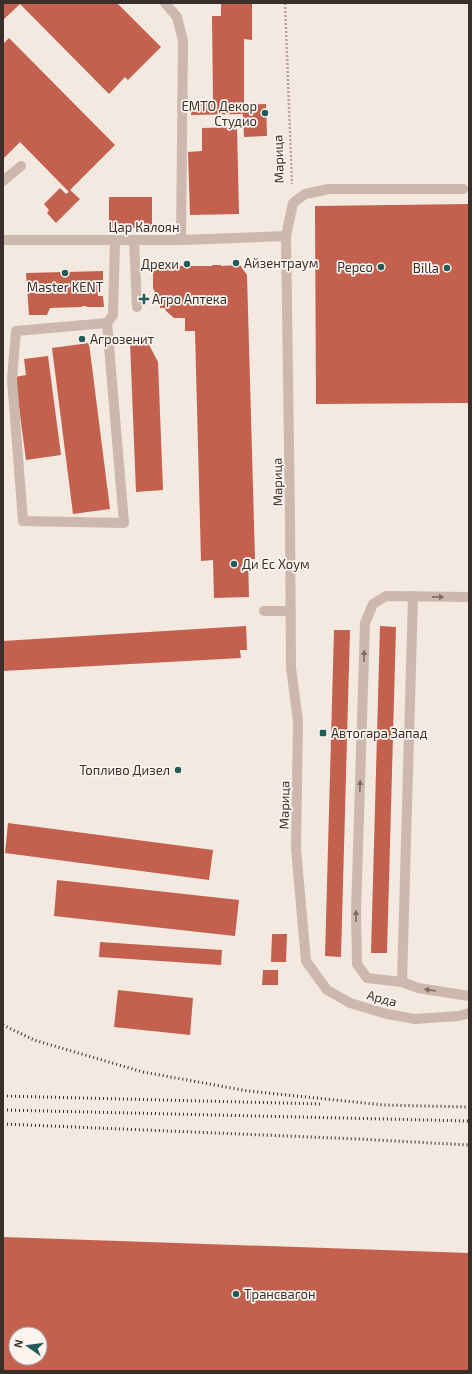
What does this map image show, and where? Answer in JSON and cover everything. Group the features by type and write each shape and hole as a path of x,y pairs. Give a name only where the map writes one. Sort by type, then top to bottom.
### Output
{"street":[{"path":"165,3 177,17 183,41 181,240"},
{"path":"3,181 21,166"},
{"path":"293,203 306,194 329,189 466,189"},
{"name":"Марица","path":"293,203 286,236 291,611 290,668 298,721 296,849 306,961"},
{"name":"Цар Калоян","path":"3,240 134,241 286,236"},
{"path":"107,323 16,331 12,379 23,521 124,523 107,323 113,315 114,240"},
{"path":"134,241 137,307"},
{"path":"469,597 386,596 373,604 365,624 356,913 357,964 367,978 402,982 418,988 469,996"},
{"path":"402,982 413,596"},
{"path":"264,611 291,611"},
{"name":"Арда","path":"306,961 328,990 350,1003 387,1014 415,1019 459,1016 469,1013"}],"path":[{"name":"Марица","path":"285,3 293,203"}],"building":[{"path":"3,3 117,3 161,47 128,80 125,77 109,94 20,4 3,20"},
{"path":"221,3 252,3 252,40 244,39 244,105 266,104 267,136 244,137 243,114 191,115 191,103 213,103 212,16 221,16"},
{"path":"9,38 115,145 70,190 80,199 56,223 47,213 49,210 44,204 60,188 66,194 69,192 20,142 3,159 3,44"},
{"path":"237,127 239,214 190,215 188,152 202,151 202,128"},
{"path":"109,197 152,197 152,228 109,228"},
{"path":"469,204 469,403 316,404 315,206"},
{"path":"240,265 247,275 255,559 248,559 249,597 214,598 213,560 201,561 195,331 185,331 185,318 174,318 166,311 165,308 160,308 160,302 153,288 153,266"},
{"path":"103,271 103,282 98,287 98,296 103,296 104,307 82,306 50,308 47,315 29,315 26,273"},
{"path":"147,341 158,362 163,490 136,492 130,342"},
{"path":"89,343 110,509 73,514 52,348"},
{"path":"48,356 61,455 26,460 15,377 26,375 24,359"},
{"path":"246,626 247,650 240,650 241,658 3,671 3,641"},
{"path":"380,626 396,627 387,953 371,953"},
{"path":"334,630 350,630 341,957 325,956"},
{"path":"8,823 213,850 209,880 5,853"},
{"path":"57,880 239,900 235,936 54,916"},
{"path":"272,934 287,934 286,962 271,962"},
{"path":"100,942 222,950 221,965 99,957"},
{"path":"263,970 278,970 278,985 262,985"},
{"path":"118,990 193,998 190,1035 114,1027"},
{"name":"Tрансвагон","path":"3,1237 469,1253 469,1371 3,1371"}],"railway":[{"path":"3,1025 34,1040 143,1072 248,1091 384,1105 469,1107"},
{"path":"3,1096 322,1104"},
{"path":"3,1110 469,1121"},
{"path":"3,1124 469,1145"}],"place":[{"name":"ЕМТО Декор Студио","path":"265,113"},
{"name":"Айзентраум","path":"236,263"},
{"name":"Дрехи","path":"187,264"},
{"name":"Pepco","path":"381,267"},
{"name":"Billa","path":"447,268"},
{"name":"Master KENT","path":"65,273"},
{"name":"Агро Аптека","path":"144,299"},
{"name":"Агрозенит","path":"82,339"},
{"name":"Ди Ес Хоум","path":"234,564"},
{"name":"Автогара Запад","path":"323,733"},
{"name":"Топливо Дизел","path":"178,770"},
{"name":"Tрансвагон","path":"236,1294"}]}
